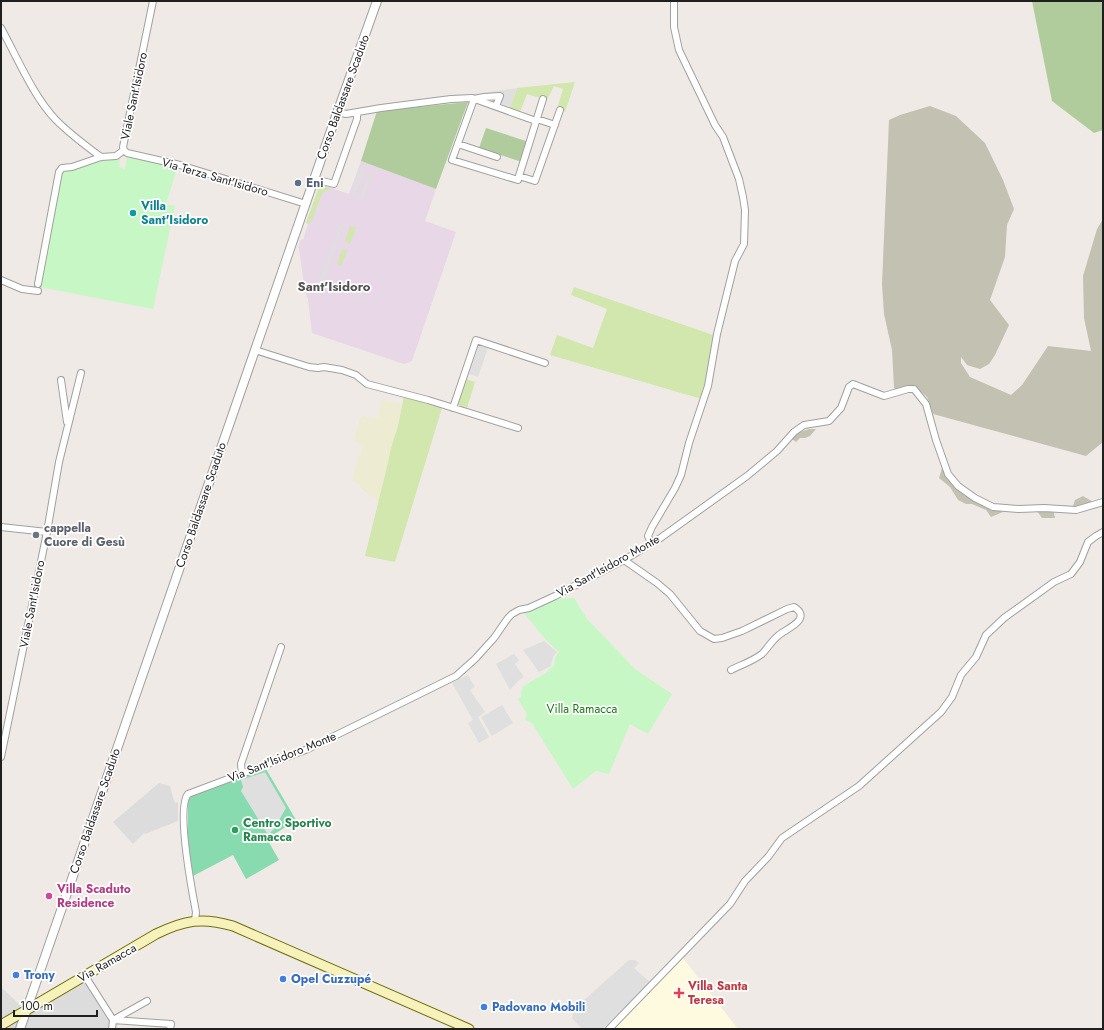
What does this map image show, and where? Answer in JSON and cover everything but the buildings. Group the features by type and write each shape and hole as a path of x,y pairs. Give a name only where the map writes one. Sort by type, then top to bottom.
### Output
{"main road":[{"name":"Via Ramacca","path":"1,1025 156,934 183,923 195,921 221,923 233,926 469,1029"}],"street":[{"name":"Viale Sant'Isidoro","path":"38,284 59,172 62,168 72,167 101,157 116,156 124,150 123,147 153,1"},
{"name":"Corso Baldassare Scaduto","path":"20,1029 377,1"},
{"path":"651,543 648,536 681,475 689,443 708,386 717,334 735,260 744,244 744,196 723,137 715,125 679,50 674,27 674,1"},
{"path":"1,28 43,104 56,120 101,157"},
{"path":"338,112 346,114 451,99 474,99 500,96 496,106"},
{"path":"474,99 555,126"},
{"path":"474,99 452,160 518,180 543,99"},
{"path":"519,176 535,181 560,110"},
{"path":"314,179 334,184 357,119 357,112"},
{"path":"458,144 497,157"},
{"name":"Via Terza Sant'Isidoro","path":"124,150 180,165 306,204"},
{"path":"1,280 22,289 38,291"},
{"path":"453,408 476,340 545,363"},
{"path":"255,350 309,367 324,367 342,370 356,375 367,384 428,400 518,428"},
{"name":"Viale Sant'Isidoro","path":"1,757 47,532 59,462 81,373"},
{"name":"Viale Sant'Isidoro","path":"61,380 68,428"},
{"name":"Via Sant'Isidoro Monte","path":"195,921 196,912 185,848 184,801 191,792 308,749 456,676 471,663 494,638 512,614 548,599 624,560 651,543 747,476 777,451 794,432 804,426 829,421 841,408 849,387 853,384 884,396 908,389 914,389 926,404 936,440 948,474 958,486 975,498 993,507 1019,510 1062,508 1076,510 1103,502"},
{"path":"1,527 47,532"},
{"path":"609,1029 730,904 745,881 768,857 782,838 859,786 941,712 952,697 961,675 976,657 986,635 1004,618 1054,582 1071,574 1080,562 1088,542 1103,532"},
{"path":"624,560 670,594 700,631 714,639 722,638 747,629 787,609 794,607 798,610 800,620 794,626 779,635 763,653 731,670"},
{"path":"242,774 241,764 281,647"},
{"path":"85,976 113,1020 112,1029"},
{"path":"113,1020 147,1001"},
{"path":"113,1020 171,1027"}],"shaded area":[{"path":"517,88 510,107 487,98 485,100 470,95 478,93 478,95 481,95 481,93"},
{"path":"930,106 956,116 985,143 1003,180 1014,209 1007,225 1005,257 990,300 1009,325 995,355 989,364 980,369 967,365 961,357 961,363 970,377 1011,395 1022,385 1048,346 1091,351 1084,318 1083,276 1097,229 1103,219 1103,442 1086,456 933,414 927,397 915,386 907,386 897,390 894,388 892,350 884,314 882,284 889,120"},
{"path":"361,161 436,189 425,221 456,232 412,361 404,364 312,333 308,299 305,292 298,248 301,239 303,240 308,224 306,223 320,184 349,194"},
{"path":"362,164 365,168 355,197 352,194"},
{"path":"372,171 363,199 359,199 369,172"},
{"path":"341,222 344,223 321,288 317,287"},
{"path":"479,345 488,348 478,377 469,374"},
{"path":"381,400 402,404 379,502 363,490 359,484 351,481 363,445 354,441 361,416 379,418"},
{"path":"809,429 816,429 810,436 800,438 796,442 792,439 797,433"},
{"path":"942,468 947,476 966,495 988,508 1003,512 991,517 986,510 958,500 950,487 939,478"},
{"path":"1083,496 1095,503 1083,507 1073,506 1075,500"},
{"path":"1053,509 1055,518 1042,518 1037,511"},
{"path":"544,641 557,652 553,657 551,666 539,672 523,650"},
{"path":"514,654 519,660 515,664 524,677 519,680 510,690 496,664"},
{"path":"468,675 475,687 470,690 485,712 478,717 489,737 479,743 468,723 473,720 452,683"},
{"path":"502,705 513,723 492,736 481,717"},
{"path":"265,772 286,808 274,829 268,835 241,791 243,787 241,780"},
{"path":"159,783 170,786 174,801 176,803 178,802 178,821 145,834 144,833 133,844 113,822"},
{"name":"Villa Santa Teresa","path":"683,958 738,1029 612,1029"},
{"path":"629,960 635,960 639,963 634,968 650,982 602,1029 582,1029 572,1018 574,1009"},
{"path":"84,981 110,1022 109,1029 1,1029 1,987 22,1007"}],"green space":[{"path":"1032,1 1103,1 1103,130 1094,133 1052,101"},
{"path":"575,82 565,112 557,109 563,89 554,86 547,100 527,94 520,112 510,109 517,88"},
{"path":"468,102 436,189 361,161 377,111"},
{"path":"486,128 529,142 522,162 479,148"},
{"path":"134,156 177,168 166,204 175,206 153,309 40,287 62,172 106,160 120,158 119,167 125,169 127,157"},
{"path":"320,184 332,188 322,194 309,224 306,223"},
{"path":"350,226 355,227 356,229 349,244 345,241"},
{"path":"342,250 347,250 347,252 341,266 337,264"},
{"path":"574,287 716,336 710,371 702,399 550,355 557,335 593,348 607,309 571,295"},
{"path":"466,379 475,382 467,408 457,405"},
{"path":"404,396 442,408 395,562 365,556 391,448 398,426"},
{"name":"Villa Ramacca","path":"574,598 587,619 636,670 672,694 648,734 630,724 609,774 596,771 573,789 532,723 525,720 527,714 518,699 521,697 522,687 549,671 548,670 554,666 555,658 559,652 545,639 524,613 552,599"},
{"name":"Centro Sportivo Ramacca","path":"266,769 296,820 267,839 279,860 246,879 233,855 193,876 188,845 188,798"}],"place":[{"name":"Eni","path":"298,183"},
{"name":"Villa Sant'Isidoro","path":"133,213"},
{"name":"cappella Cuore di Gesù","path":"36,535"},
{"name":"Centro Sportivo Ramacca","path":"235,830"},
{"name":"Villa Scaduto Residence","path":"49,896"},
{"name":"Trony","path":"16,975"},
{"name":"Opel Cuzzupé","path":"283,979"},
{"name":"Villa Santa Teresa","path":"679,993"},
{"name":"Padovano Mobili","path":"484,1007"}],"district":[{"name":"Sant'Isidoro","path":"334,286"}]}
